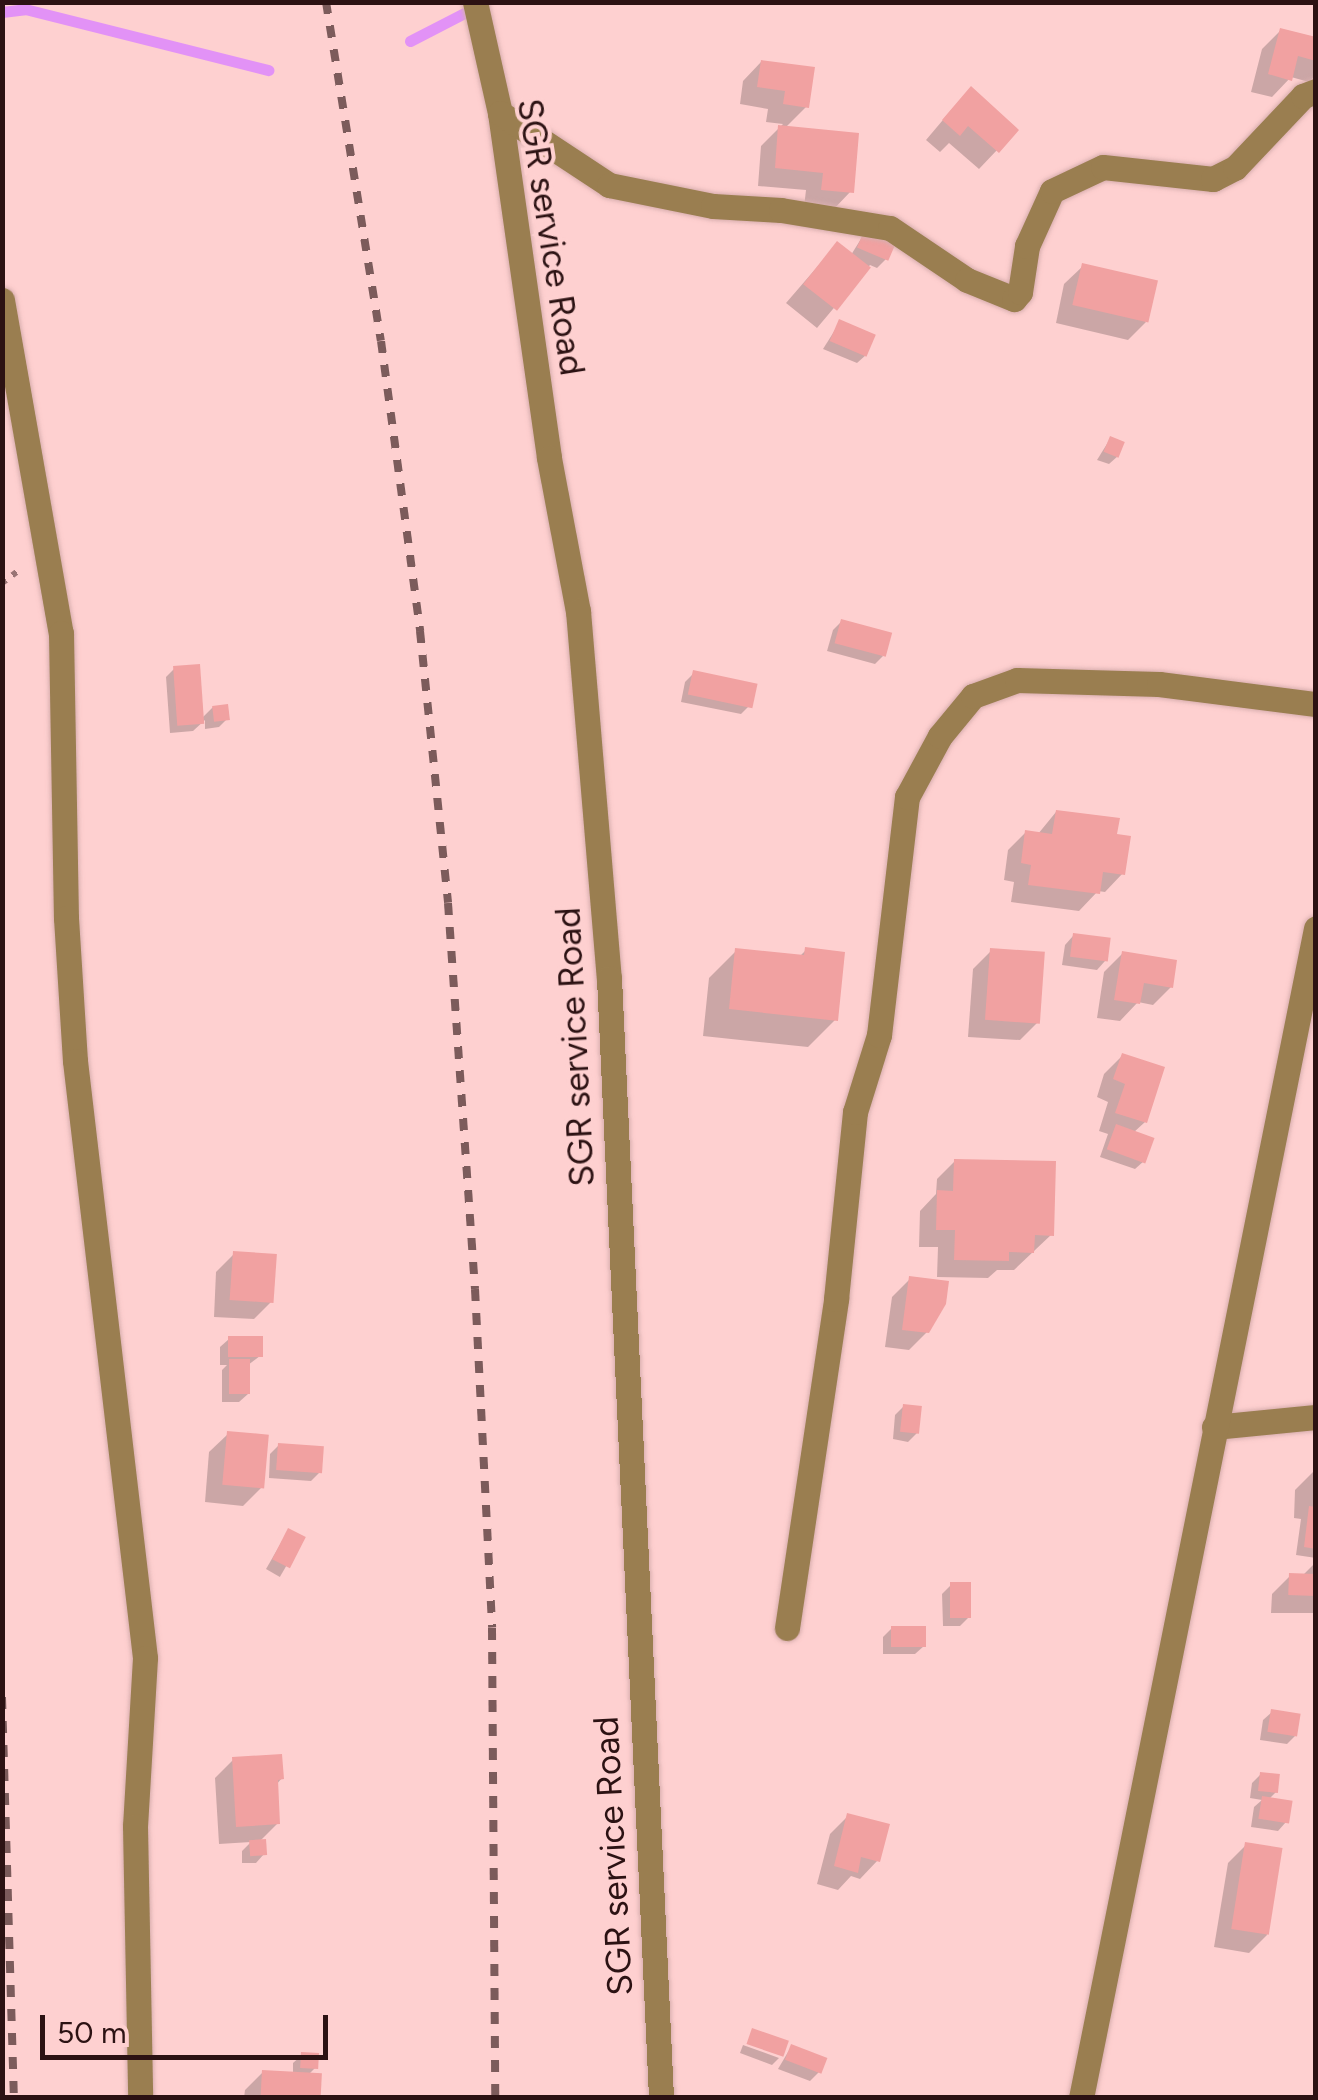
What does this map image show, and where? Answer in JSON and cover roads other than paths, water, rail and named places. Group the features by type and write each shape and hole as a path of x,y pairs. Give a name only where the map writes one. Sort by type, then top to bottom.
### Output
{"street":[{"name":"SGR service Road","path":"475,2 500,113 549,458 578,611 606,940 661,2098"},
{"path":"500,113 609,185 712,206 781,210 890,228 967,280 1014,299 1020,292 1027,246 1052,191 1104,167 1213,179 1234,168 1303,96 1316,90"},
{"path":"2,300 61,633 66,918 75,1060 145,1658 135,1826 140,2098"},
{"path":"788,1628 836,1299 855,1112 879,1035 906,798 940,736 973,696 1017,680 1159,684 1316,704"},
{"path":"1081,2098 1316,928"},
{"path":"1214,1427 1316,1417"}],"waterway":[{"path":"410,41 476,7"},
{"path":"2,12 25,9 268,70"}],"railway":[{"path":"326,2 381,341 420,631 448,903 475,1289 492,1628 495,2098"},
{"path":"2,1697 14,2098"}]}
